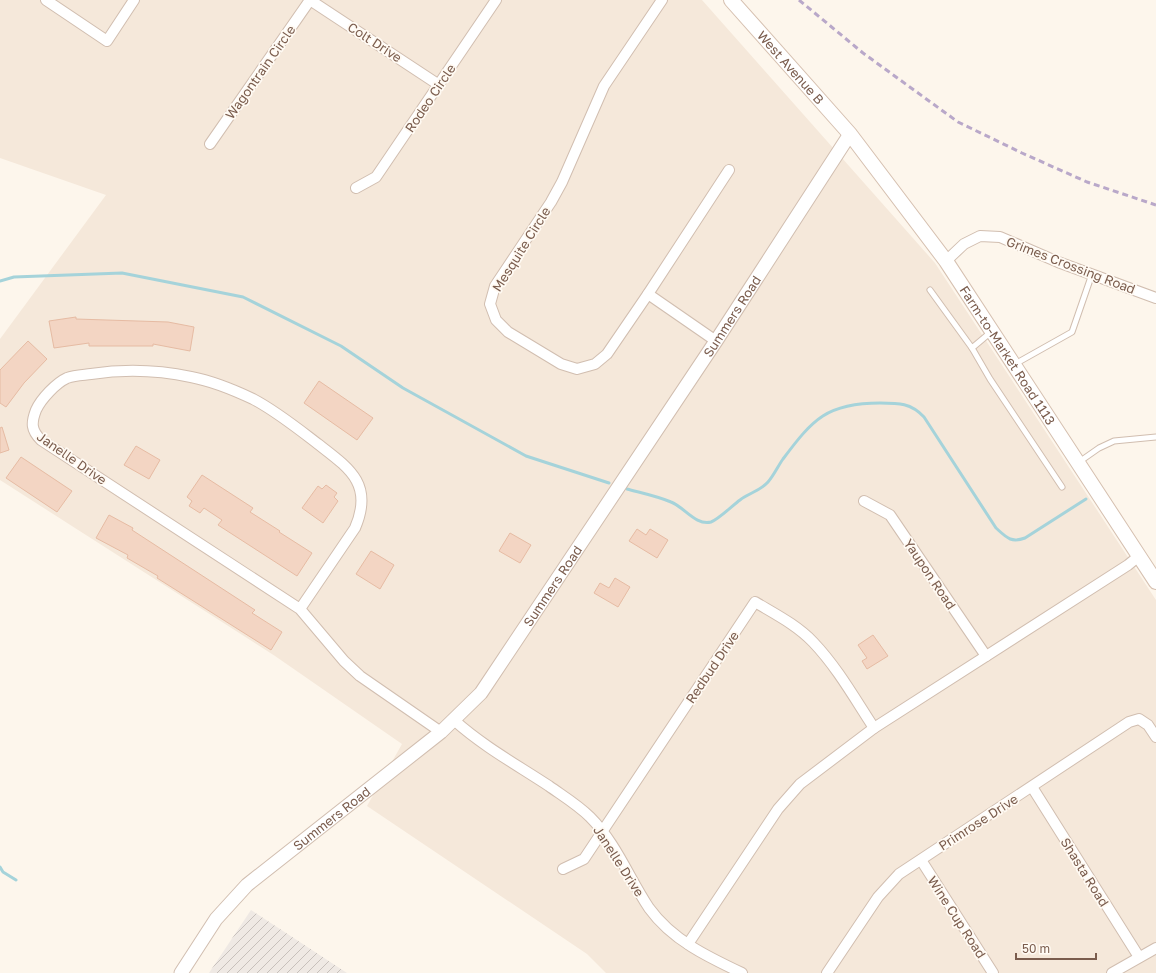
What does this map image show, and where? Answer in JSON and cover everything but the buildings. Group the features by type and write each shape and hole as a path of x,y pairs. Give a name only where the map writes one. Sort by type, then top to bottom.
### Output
{"main road":[{"name":"West Avenue B","path":"731,0 850,134"},
{"name":"Farm-to-Market Road 1113","path":"850,134 946,261 1156,582"}],"street":[{"path":"46,0 107,41 134,0"},
{"name":"Colt Drive","path":"310,0 439,85"},
{"name":"Wagontrain Circle","path":"210,144 310,0"},
{"name":"Rodeo Circle","path":"356,188 376,177 496,0"},
{"name":"Mesquite Circle","path":"662,0 604,86 562,182 551,202 495,286 490,304 496,320 508,332 561,364 577,369 595,364 602,360 648,294 729,170"},
{"name":"Summers Road","path":"181,973 216,919 247,885 455,721 481,693 716,340 850,134"},
{"name":"Grimes Crossing Road","path":"946,261 964,244 980,236 1000,237 1156,298"},
{"path":"648,294 716,340"},
{"name":"Janelle Drive","path":"300,609 355,528 359,518 361,496 359,486 354,474 337,459 281,416 254,400 224,387 192,377 171,373 139,370 107,371 67,378 57,385 38,407 32,422 32,429 41,440 300,609 344,661 360,676 441,732"},
{"name":"Yaupon Road","path":"864,501 890,515 986,656"},
{"path":"688,944 778,809 800,784 874,728 1128,565 1139,556"},
{"name":"Redbud Drive","path":"563,869 584,859 755,602 787,621 813,642 832,665 874,728"},
{"name":"Primrose Drive","path":"827,973 878,897 899,874 1129,722 1139,719 1148,725 1156,737"},
{"name":"Janelle Drive","path":"455,721 477,738 590,816 602,831 650,908 667,928 703,955 742,973"},
{"name":"Shasta Road","path":"1032,787 1139,958"},
{"name":"Wine Cup Road","path":"921,860 993,973"},
{"path":"1112,973 1156,948"}],"lane":[{"path":"1014,365 1072,332 1092,274"},
{"path":"930,290 972,348 990,379 1062,487"},
{"path":"972,348 992,331"},
{"path":"1078,463 1098,448 1114,441 1156,437"}],"shaded area":[{"path":"0,0 702,0 935,263 1156,600 1156,973 606,973 587,954 367,806 402,744 275,656 0,480 0,339 106,195 0,158"},
{"path":"251,910 347,973 209,973"}],"waterway":[{"path":"0,281 14,277 122,273 243,297 341,346 403,388 526,456 609,483"},
{"path":"627,489 666,500 676,504 695,519 711,522 737,502 765,485 803,433 823,416 834,410 847,406 887,403 909,406 924,417 996,528 1009,539 1016,540 1025,538 1086,499"},
{"path":"0,867 3,872 16,880"}],"railway":[{"path":"799,0 863,53 958,122 1087,182 1156,205"}]}
